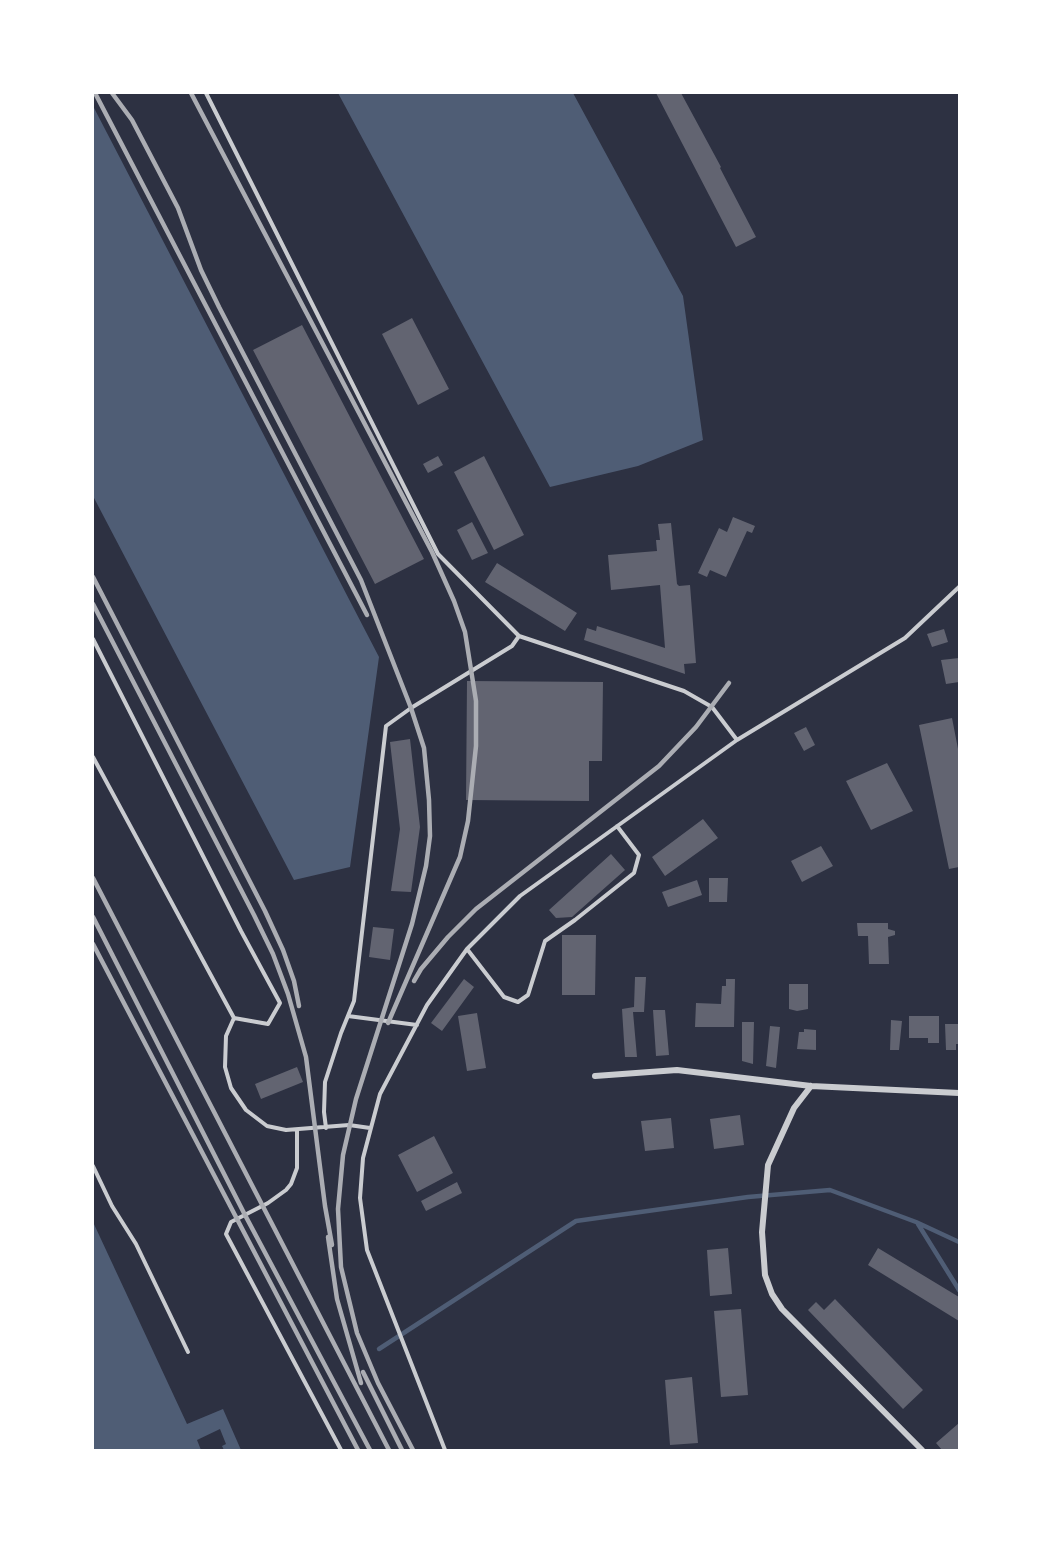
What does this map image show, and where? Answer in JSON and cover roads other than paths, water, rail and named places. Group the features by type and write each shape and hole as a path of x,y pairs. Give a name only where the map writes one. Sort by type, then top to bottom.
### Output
{"street":[{"path":"595,1076 677,1070 811,1086 959,1093"},
{"path":"811,1086 794,1108 768,1165 763,1206 762,1243 765,1275 772,1294 782,1309 922,1450"}],"lane":[{"path":"206,93 438,554 519,636 684,691 712,707 737,740"},
{"path":"445,1450 367,1250 360,1198 363,1158 380,1094 427,1005 467,949 520,896 737,740 905,638 959,587"},
{"path":"326,1128 325,1082 354,1001 386,726 512,646 519,636"},
{"path":"93,639 280,1003 268,1024 234,1018"},
{"path":"93,757 234,1018"},
{"path":"467,949 504,997 518,1002 528,995 545,941 576,920 634,873 639,855 618,826"},
{"path":"348,1016 417,1025"},
{"path":"234,1018 226,1036 225,1067 231,1088 246,1110 259,1121 277,1129 297,1130 350,1125 370,1128"},
{"path":"297,1130 297,1168 291,1184 268,1203 231,1222 226,1234 341,1450"},
{"path":"93,1166 112,1206 136,1244 188,1352"}],"water":[{"path":"338,93 573,93 683,296 703,440 638,466 550,487"},
{"path":"93,106 379,657 350,867 294,880 93,496"},
{"path":"93,1222 187,1424 223,1409 241,1450 224,1450 222,1446 226,1444 220,1429 197,1440 201,1450 93,1450"}],"waterway":[{"path":"379,1349 576,1221 748,1197 830,1190 916,1222 959,1242"},
{"path":"918,1224 959,1290"}],"railway":[{"path":"95,93 367,615"},
{"path":"112,93 132,120 178,208 201,270 219,307 361,580 411,708 424,748 430,836 426,866 412,924 356,1099 343,1155 338,1209 341,1267 357,1333 378,1383 413,1450"},
{"path":"191,93 432,552 465,632 476,701 476,746 468,821 460,857 388,1023"},
{"path":"93,577 265,911 283,950 294,981 299,1006"},
{"path":"93,604 254,915 273,954 288,994 306,1057 332,1245"},
{"path":"414,981 448,937 476,909 659,766 696,727 729,683"},
{"path":"93,878 389,1450"},
{"path":"93,917 245,1215 370,1450"},
{"path":"93,944 358,1450"},
{"path":"328,1237 337,1299 361,1383"},
{"path":"363,1372 402,1450"}]}
